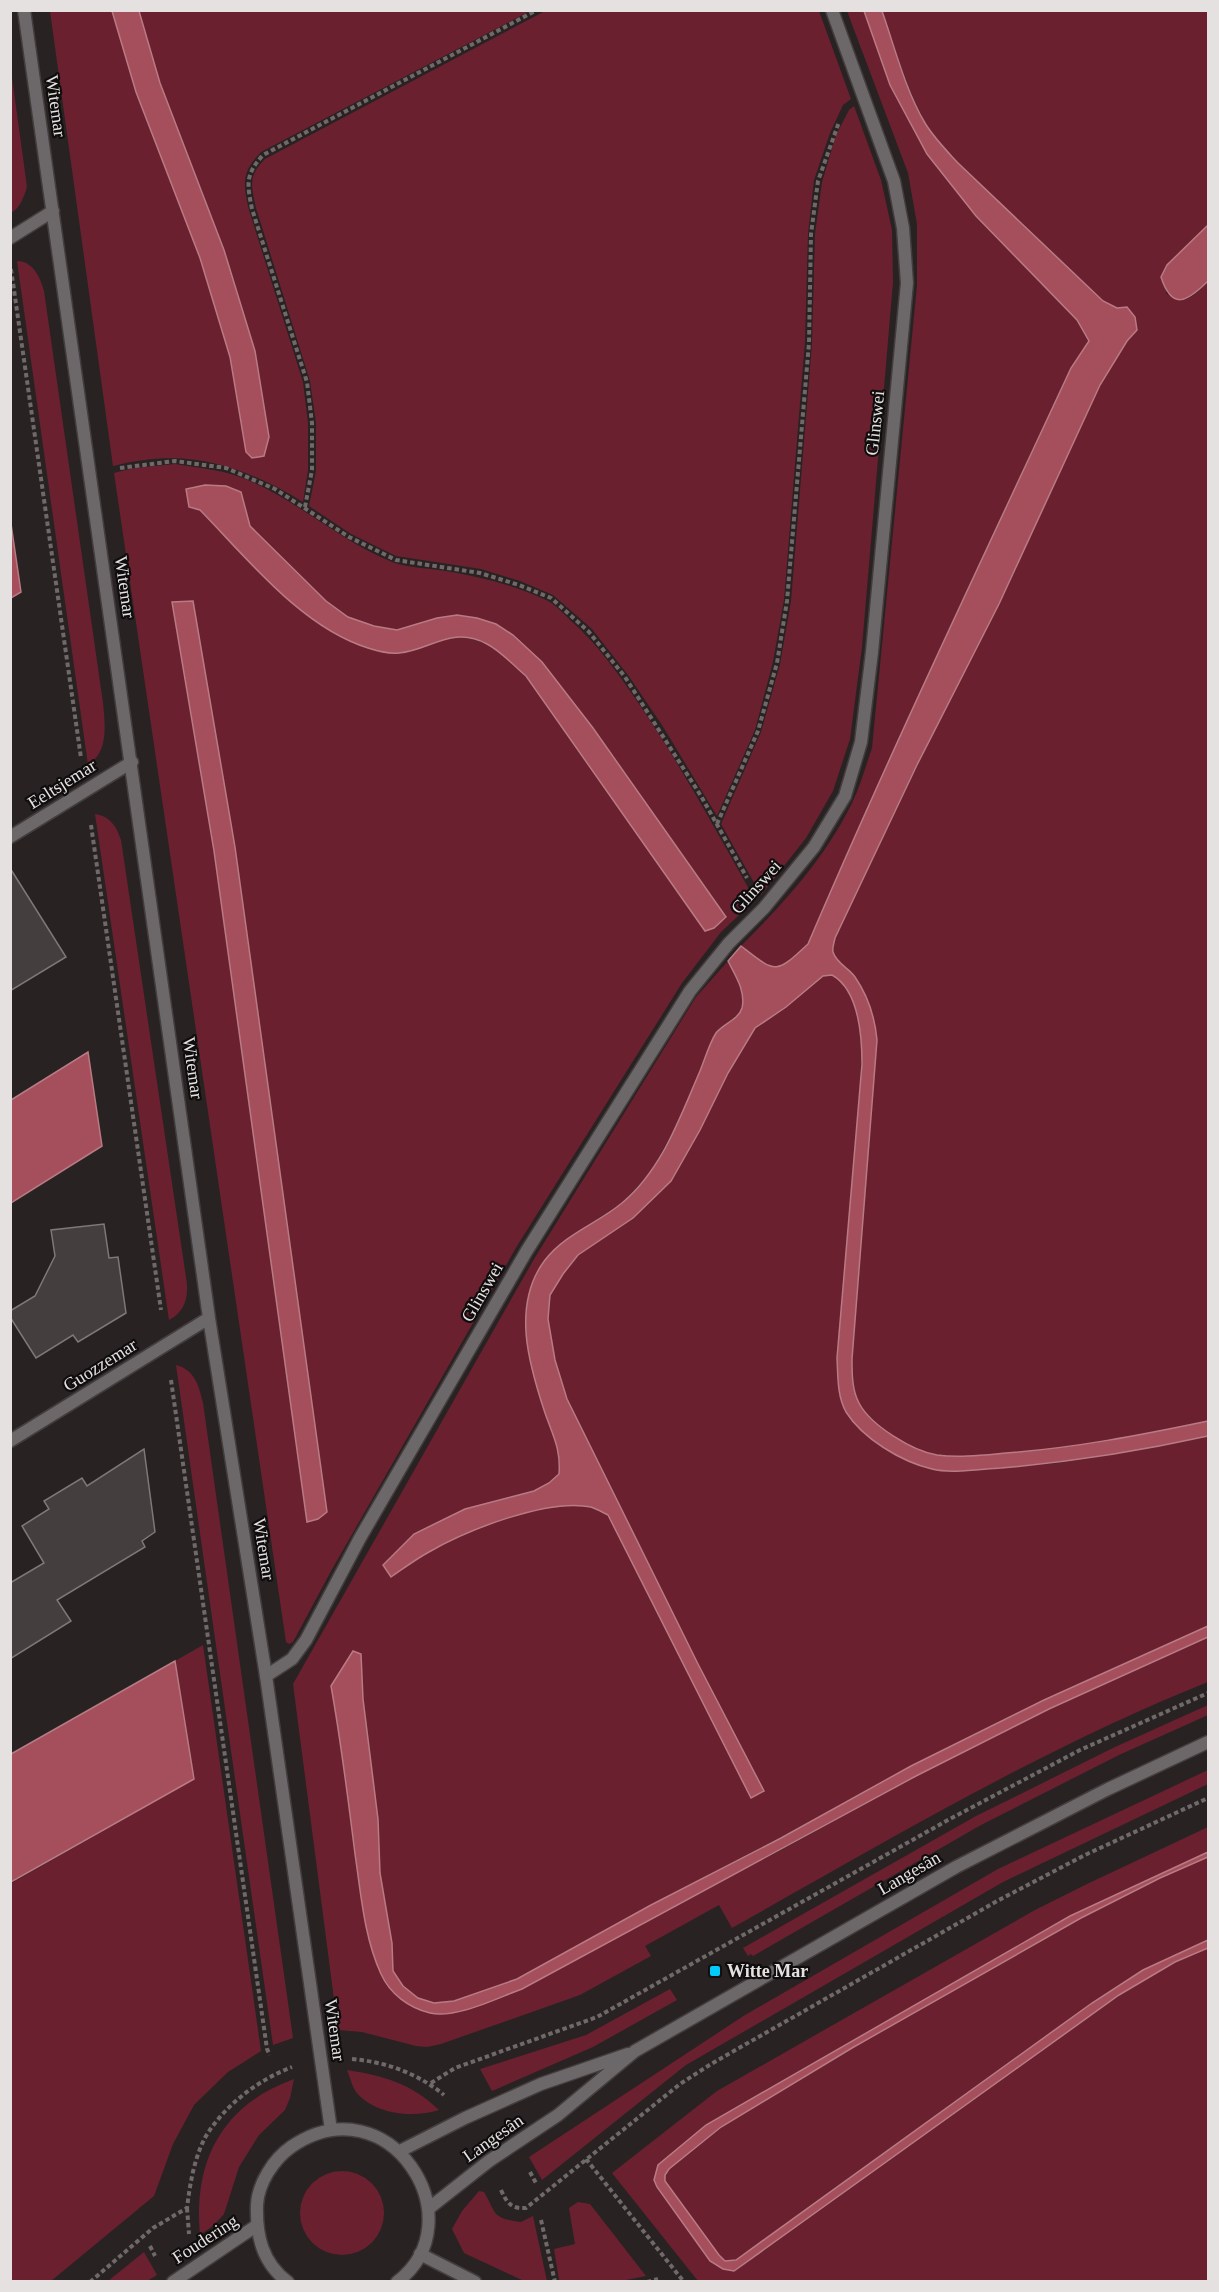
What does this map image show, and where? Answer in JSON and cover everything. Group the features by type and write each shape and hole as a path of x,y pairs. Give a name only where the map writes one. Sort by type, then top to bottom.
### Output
{"street":[{"name":"Witemar","path":"24,10 209,1318 266,1676 331,2130"},
{"name":"Glinswei","path":"266,1676 292,1659 306,1640 360,1538 526,1252 690,991 729,943 764,908 814,847 845,796 861,742 865,709 907,283 903,228 894,181 832,10"},
{"path":"10,238 53,211"},
{"name":"Eeltsjemar","path":"10,837 132,762"},
{"name":"Guozzemar","path":"10,1441 209,1318"},
{"name":"Langesân","path":"428,2209 489,2161 558,2115 635,2051 956,1867 1108,1789 1209,1742"},
{"name":"Langesân","path":"400,2151 465,2118 541,2084 635,2051"},
{"path":"280,2280 265,2253 256,2226 257,2200 266,2174 283,2153 305,2138 331,2130 356,2130 379,2137 400,2151 420,2177 428,2209 427,2233 420,2254 397,2282"},
{"name":"Foudering","path":"172,2282 256,2226"},
{"path":"420,2254 475,2282"}],"path":[{"path":"305,507 312,470 312,423 307,382 252,209 247,184 253,167 263,155 537,10"},
{"path":"717,825 758,731 777,663 788,589 809,343 811,234 818,181 833,135 846,107 862,95"},
{"path":"10,267 267,2049 270,2055"},
{"path":"90,474 133,465 175,460 234,471 275,489 349,537 396,560 480,573 551,598 589,632 625,677 659,727 764,908"},
{"path":"430,2084 455,2068 597,2017 948,1820 1070,1755 1209,1693"},
{"path":"542,2194 680,2084 711,2064 999,1900 1085,1855 1209,1798"},
{"path":"586,2159 684,2282"},
{"path":"541,2220 555,2282"},
{"path":"647,2282 658,2279"}],"shaded area":[{"path":"50,11 112,11 136,92 200,258 230,357 244,441 252,458 264,456 255,351 224,250 160,83 139,11 530,11 261,152 247,172 245,185 249,210 303,382 308,423 308,470 303,502 257,478 212,463 165,458 113,466"},
{"path":"112,11 139,11 160,83 224,250 255,351 269,437 264,456 252,458 246,452 230,357 200,258 136,92"},
{"path":"545,11 819,11 851,99 843,105 830,133 814,180 808,234 805,342 784,600 773,662 755,730 717,816 662,725 628,675 592,629 553,595 520,581 481,569 396,556 351,534 309,506 316,471 316,423 310,381 256,208 252,187 253,176 265,159"},
{"path":"847,11 864,11 890,85 927,154 976,216 1077,320 1089,341 1071,368 1004,511 904,727 808,944 788,961 775,967 761,961 741,946 789,896 830,841 853,801 872,748 917,285 917,224 908,173"},
{"path":"864,11 882,11 918,110 940,144 1103,301 1117,308 1127,307 1135,317 1137,330 1127,341 1100,385 999,604 917,765 835,938 833,952 864,992 873,1015 877,1040 852,1359 855,1393 865,1412 883,1429 905,1443 937,1455 972,1456 1057,1448 1208,1421 1208,1436 1131,1451 1027,1466 948,1471 920,1466 908,1461 884,1448 862,1431 843,1406 838,1386 837,1358 862,1064 857,1015 848,991 841,982 832,975 823,976 786,1007 755,1028 728,1073 700,1130 671,1181 633,1218 578,1255 550,1295 548,1319 555,1360 567,1399 698,1664 764,1791 751,1798 608,1515 591,1507 573,1505 531,1511 464,1534 419,1558 391,1577 383,1565 414,1534 465,1509 534,1491 549,1483 559,1474 558,1450 533,1375 526,1335 528,1296 535,1278 553,1251 622,1203 636,1190 659,1159 677,1124 716,1033 738,1015 742,1008 741,989 728,961 741,946 775,967 789,961 808,944 872,799 1071,368 1089,341 1077,320 976,216 927,154 890,85"},
{"path":"882,11 1208,11 1208,225 1167,265 1166,293 1178,299 1189,298 1208,281 1208,1421 1082,1445 972,1456 927,1453 883,1429 865,1412 855,1393 852,1376 877,1040 873,1015 860,984 833,952 835,938 1100,385 1137,329 1117,309 1103,301 963,169 938,142 912,95"},
{"path":"10,63 27,187 19,205 11,213"},
{"path":"854,106 881,180 892,230 893,282 862,647 850,739 833,791 806,838 761,895 721,824 761,732 780,664 791,601 812,343 815,234 822,182 836,135 849,110"},
{"path":"1208,225 1208,281 1187,298 1175,299 1165,288 1161,277 1167,265"},
{"path":"17,261 32,267 44,291 103,703 105,728 103,745 95,759 88,765"},
{"path":"175,464 232,474 268,490 355,544 392,562 485,579 522,590 553,604 599,649 639,704 685,776 755,900 721,932 682,983 517,1246 331,1571 293,1642 289,1644 286,1642 114,473 134,468","holes":["205,485 226,486 241,492 250,526 326,601 348,617 374,626 397,630 437,618 457,615 477,618 593,728 726,918 714,928 571,740 526,676 499,652 486,644 457,637 384,652 338,636 266,580 200,510 187,489","193,601 235,847 327,1511 318,1519 307,1522 214,851 172,602"]},
{"path":"205,485 226,486 241,492 250,526 326,601 348,617 374,626 397,630 437,618 457,615 496,624 513,635 542,662 593,728 726,917 714,928 705,931 526,676 503,655 487,644 463,637 442,640 411,651 395,653 372,649 343,638 298,608 256,569 200,510 189,507 186,489"},
{"path":"10,517 21,592 11,598 10,598"},
{"path":"193,601 235,847 327,1512 318,1519 307,1522 214,851 172,602"},
{"path":"95,814 105,817 112,823 121,840 187,1284 184,1305 169,1320"},
{"path":"728,961 743,998 741,1011 717,1032 679,1120 651,1172 622,1203 568,1238 545,1260 531,1287 531,1366 560,1456 559,1474 549,1483 534,1491 465,1509 391,1576 429,1552 464,1534 531,1511 573,1505 591,1507 608,1515 751,1797 764,1791 698,1664 567,1399 555,1360 548,1319 550,1295 578,1255 633,1218 700,1130 728,1073 755,1028 786,1007 823,976 832,975 839,980 850,995 857,1013 862,1040 846,1411 861,1429 885,1450 974,1470 1059,1463 1152,1448 1208,1436 1208,1626 1044,1700 651,1905 517,1979 453,2001 434,2003 418,1998 403,1986 393,1971 392,1943 380,1873 378,1819 363,1699 361,1655 331,1686 368,1938 395,1994 456,2012 656,1915 916,1776 1049,1709 1208,1637 1208,1682 1086,1736 1026,1766 732,1928 719,1905 645,1946 651,1956 580,1995 427,2047 362,2032 338,2030 293,1684 534,1259 696,997"},
{"path":"88,1052 102,1146 11,1203 11,1100"},
{"path":"176,1365 192,1375 198,1385 203,1403 293,2038 273,2045"},
{"path":"1208,1626 1208,1637 1049,1709 916,1776 522,1989 464,2010 452,2013 430,2013 415,2008 395,1994 389,1988 375,1960 364,1915 331,1686 353,1651 361,1654 363,1699 378,1819 380,1873 392,1943 393,1971 403,1986 418,1998 434,2003 454,2001 517,1979 911,1766 1044,1700"},
{"path":"203,1645 261,2051 228,2072 194,2105 173,2144 154,2196 51,2281 11,2281 10,1884 194,1779 175,1661"},
{"path":"175,1661 194,1779 11,1882 11,1754"},
{"path":"1208,1705 1208,1715 1119,1755 981,1825 753,1956 751,1954 748,1956 743,1948 976,1816 1115,1747"},
{"path":"1208,1770 1208,1784 1003,1882 686,2065 542,2180 529,2157 745,2015 998,1869"},
{"path":"1208,1827 1208,1852 1070,1916 706,2125 654,2180 710,2261 734,2271 1119,1995 1175,1962 1208,1948 1208,2281 698,2281 612,2173 717,2091 1035,1910"},
{"path":"1208,1852 1208,1857 1160,1878 1081,1918 852,2048 721,2127 669,2169 665,2175 665,2181 719,2255 725,2261 736,2260 1092,2003 1143,1970 1208,1940 1208,1948 1175,1962 1119,1995 734,2271 723,2269 710,2261 657,2187 654,2180 658,2165 706,2125 1070,1916"},
{"path":"1208,1857 1208,1940 1143,1970 1092,2003 736,2260 725,2261 719,2255 665,2181 665,2175 669,2169 721,2127 852,2048 1081,1918 1160,1878"},
{"path":"670,1989 677,2000 593,2047 492,2091 480,2069 586,2035"},
{"path":"347,2070 396,2082 418,2093 439,2110 406,2114 373,2106 356,2092"},
{"path":"294,2079 285,2110 259,2135 239,2167 224,2214 200,2235 199,2208 202,2183 217,2139 231,2120 248,2104 269,2090"},
{"path":"342,2171 358,2174 372,2183 381,2197 384,2213 381,2229 372,2243 358,2252 342,2255 326,2252 312,2243 303,2229 300,2213 303,2197 312,2183 326,2174"},
{"path":"479,2191 484,2192 496,2214 504,2219 521,2222 533,2216 547,2281 524,2281 464,2253 452,2229 462,2211"},
{"path":"578,2202 590,2204 646,2276 621,2281 563,2282 559,2280 554,2249 575,2244 569,2208"},
{"path":"144,2252 157,2275 147,2281 108,2281"}],"building":[{"path":"10,868 66,957 10,991"},
{"path":"104,1224 109,1258 118,1257 126,1313 78,1342 73,1335 36,1358 10,1317 10,1311 35,1296 55,1256 51,1230"},
{"path":"144,1449 155,1532 142,1541 145,1547 57,1600 71,1621 10,1659 10,1583 44,1563 22,1526 49,1509 44,1501 82,1478 87,1486"}],"place":[{"name":"Witte Mar","path":"715,1971"}]}
